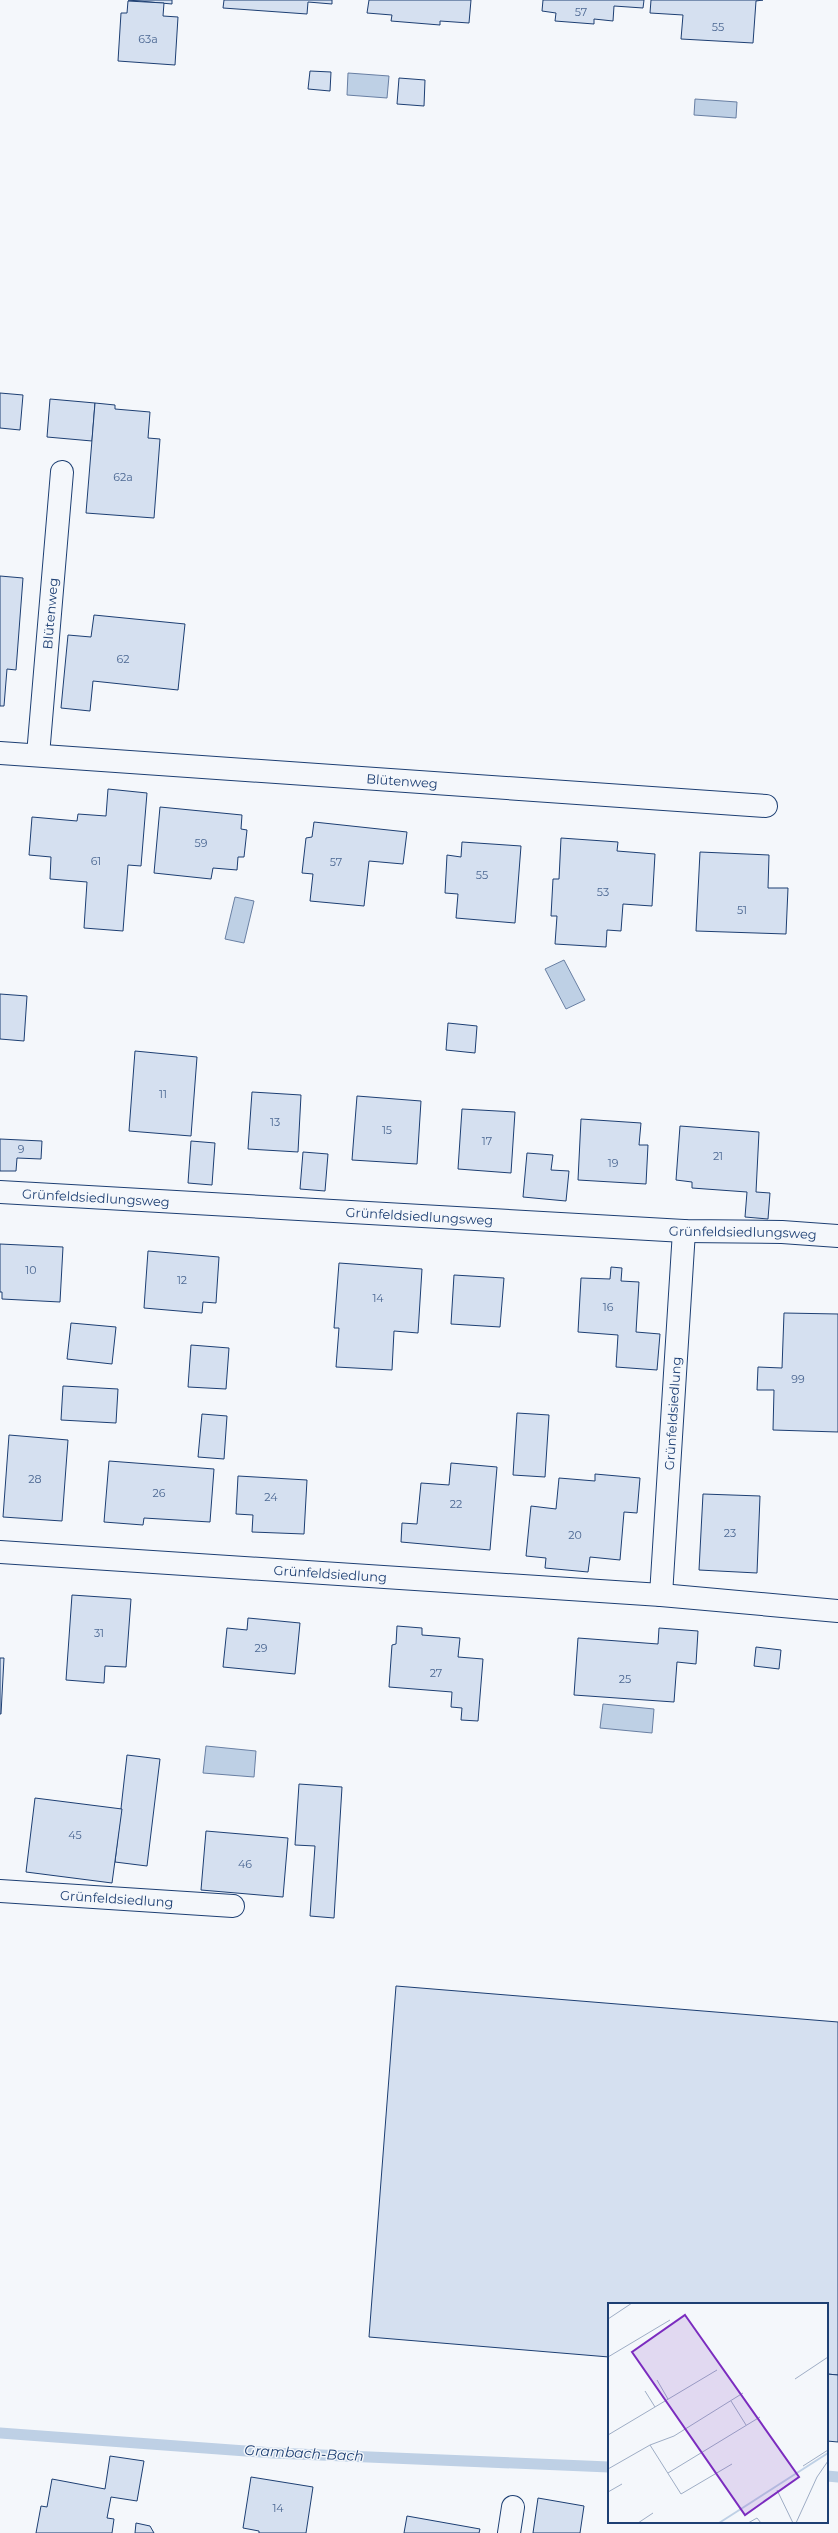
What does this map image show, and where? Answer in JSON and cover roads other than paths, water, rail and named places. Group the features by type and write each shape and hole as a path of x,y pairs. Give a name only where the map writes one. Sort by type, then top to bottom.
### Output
{"street":[{"name":"Blütenweg","path":"38,755 62,472"},
{"name":"Blütenweg","path":"0,753 766,806"},
{"name":"Grünfeldsiedlungsweg","path":"0,1192 684,1231 782,1232 838,1236"},
{"name":"Grünfeldsiedlung","path":"661,1595 684,1231"},
{"name":"Grünfeldsiedlung","path":"0,1552 661,1595 838,1611"},
{"name":"Grünfeldsiedlung","path":"0,1892 233,1906"},
{"path":"509,2533 513,2507"}],"water":[{"path":"348,73 389,76 387,98 347,95"},
{"path":"695,99 737,102 736,118 694,115"},
{"path":"235,897 254,901 244,943 225,939"},
{"path":"564,960 585,1000 566,1009 545,969"},
{"path":"603,1704 654,1709 652,1733 600,1728"},
{"path":"206,1746 256,1751 254,1777 203,1773"}],"waterway":[{"name":"Grambach-Bach","path":"0,2433 273,2453 608,2467"},
{"name":"Grambach-Bach","path":"828,2476 838,2477"}]}
